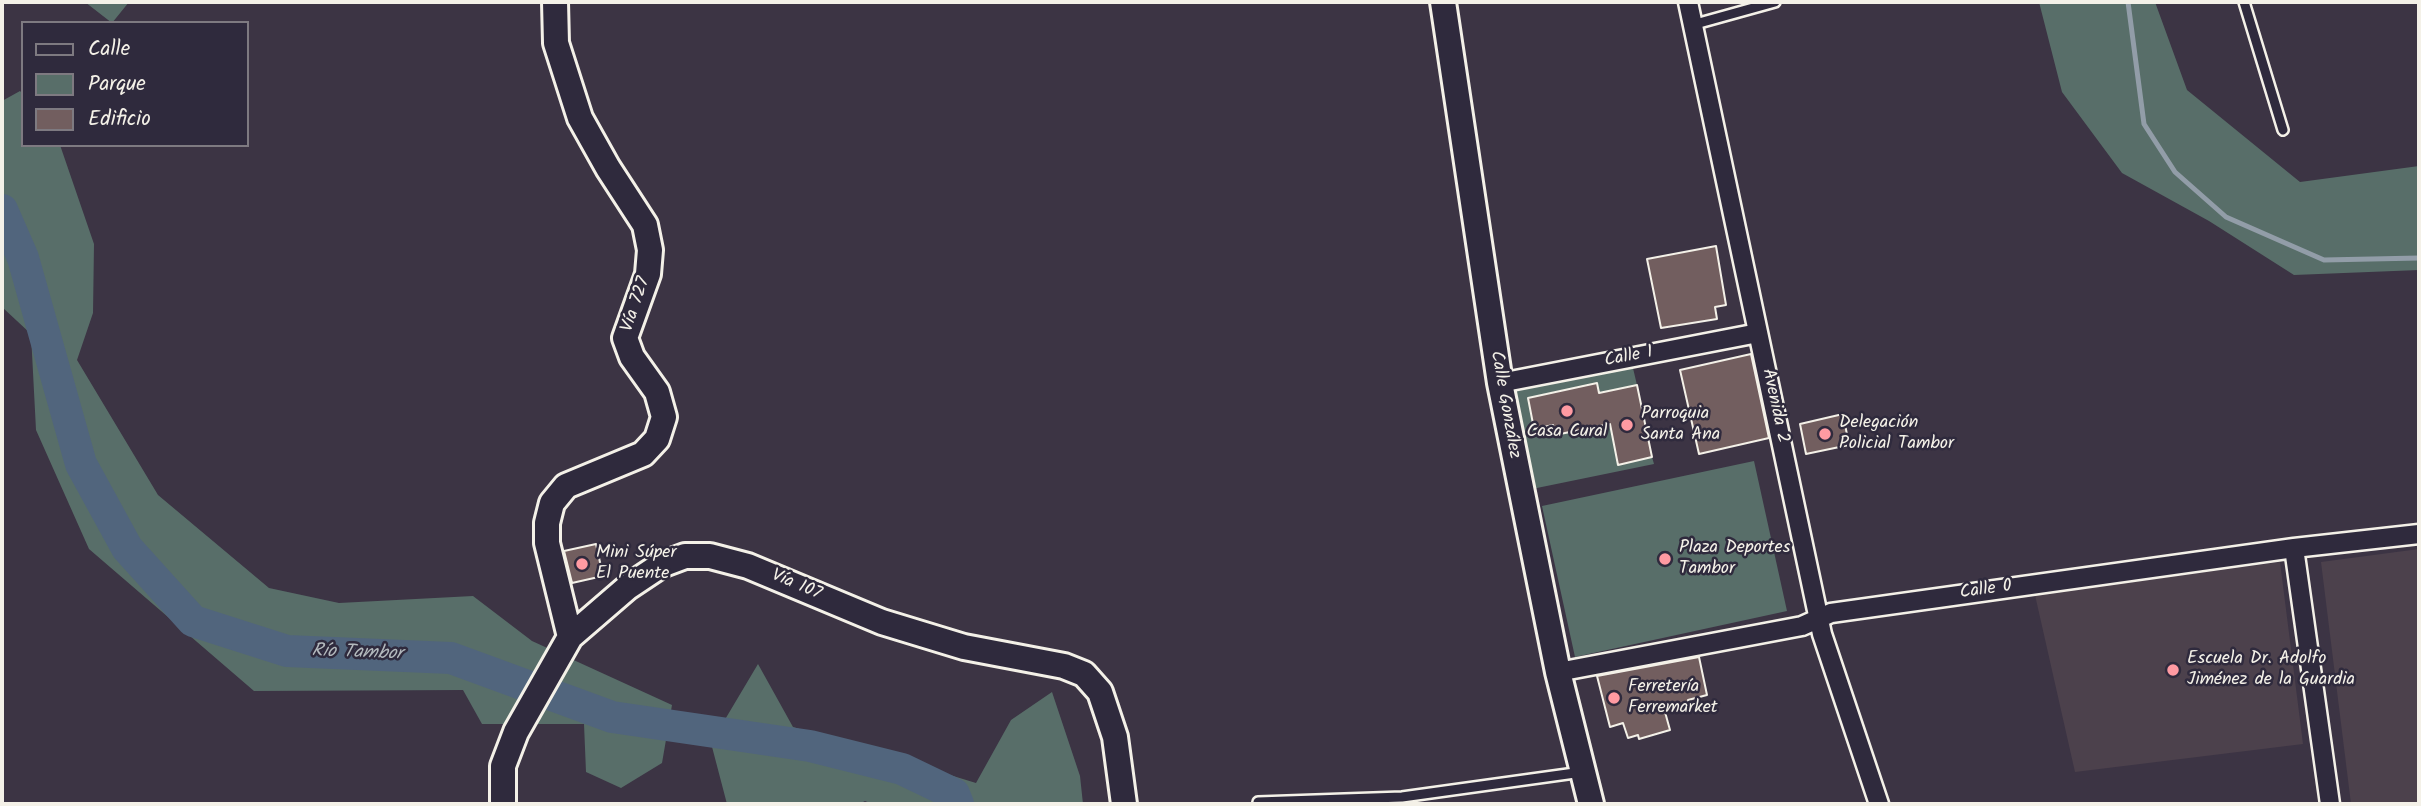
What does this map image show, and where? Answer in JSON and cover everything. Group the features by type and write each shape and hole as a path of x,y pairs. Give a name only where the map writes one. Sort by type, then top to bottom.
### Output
{"street":[{"name":"Vía 727","path":"555,2 556,43 580,118 645,225 650,250 649,274 629,320 625,338 632,357 657,392 664,417 662,429 651,448 621,464 566,486 549,510 547,543 570,637"},
{"name":"Calle González","path":"1443,2 1500,383 1558,672 1591,804"},
{"name":"Avenida 2","path":"1688,2 1819,620 1879,804"},
{"name":"Calle 1","path":"1500,383 1758,333"},
{"name":"Calle 0","path":"1558,672 1802,626 1844,611 2294,548 2419,534"},
{"path":"2294,548 2330,804"},
{"name":"Vía 107","path":"503,804 503,766 516,732 552,664 570,637 628,587 661,565 685,556 710,556 748,566 882,622 964,646 1064,666 1084,674 1100,692 1115,737 1124,804"}],"lane":[{"path":"1692,24 1775,2"},
{"path":"2244,2 2283,130"},
{"path":"1258,802 1402,797 1583,772"}],"shaded area":[{"path":"2419,549 2419,804 2351,804 2321,562"},
{"name":"Escuela Dr. Adolfo Jiménez de la Guardia","path":"2280,562 2303,744 2075,772 2035,595"}],"green space":[{"path":"85,2 129,2 114,21 109,21"},
{"path":"2039,2 2155,2 2187,90 2300,182 2419,166 2419,270 2294,275 2209,221 2122,173 2062,92"},
{"path":"21,92 21,147 61,147 94,244 93,313 77,360 158,495 269,588 339,603 473,596 532,641 672,705 662,763 621,788 586,772 584,724 482,724 463,690 254,691 89,549 36,430 31,334 2,307 2,101"},
{"path":"1632,364 1637,385 1603,393 1618,464 1652,457 1654,464 1532,489 1512,392"},
{"name":"Plaza Deportes Tambor","path":"1754,461 1787,611 1575,657 1542,506"},
{"path":"758,664 793,727 976,783 1011,720 1052,692 1080,776 1083,804 872,804 865,801 859,804 727,804 711,743"}],"building":[{"path":"1716,246 1726,305 1715,307 1717,319 1661,328 1647,259"},
{"path":"1751,354 1769,438 1699,454 1680,370"},
{"path":"1597,383 1599,393 1637,385 1652,457 1618,465 1610,424 1555,435 1553,425 1534,429 1528,398"},
{"name":"Delegación Policial Tambor","path":"1843,414 1849,445 1806,454 1800,424"},
{"name":"Mini Súper El Puente","path":"596,544 603,576 572,583 564,551"},
{"path":"1699,657 1707,695 1688,700 1690,707 1665,712 1670,730 1639,739 1638,735 1628,738 1623,723 1610,727 1597,676"}],"waterway":[{"path":"2128,2 2144,124 2175,172 2226,217 2324,260 2419,258"},
{"name":"Río Tambor","path":"2,210 23,258 81,464 127,548 193,621 287,651 451,658 612,717 810,746 902,769 954,794 958,804"}],"place":[{"name":"Casa Cural","path":"1567,411"},
{"name":"Parroquia Santa Ana","path":"1627,425"},
{"name":"Delegación Policial Tambor","path":"1825,434"},
{"name":"Plaza Deportes Tambor","path":"1665,559"},
{"name":"Mini Súper El Puente","path":"582,564"},
{"name":"Escuela Dr. Adolfo Jiménez de la Guardia","path":"2173,670"},
{"name":"Ferretería Ferremarket","path":"1614,698"}]}
